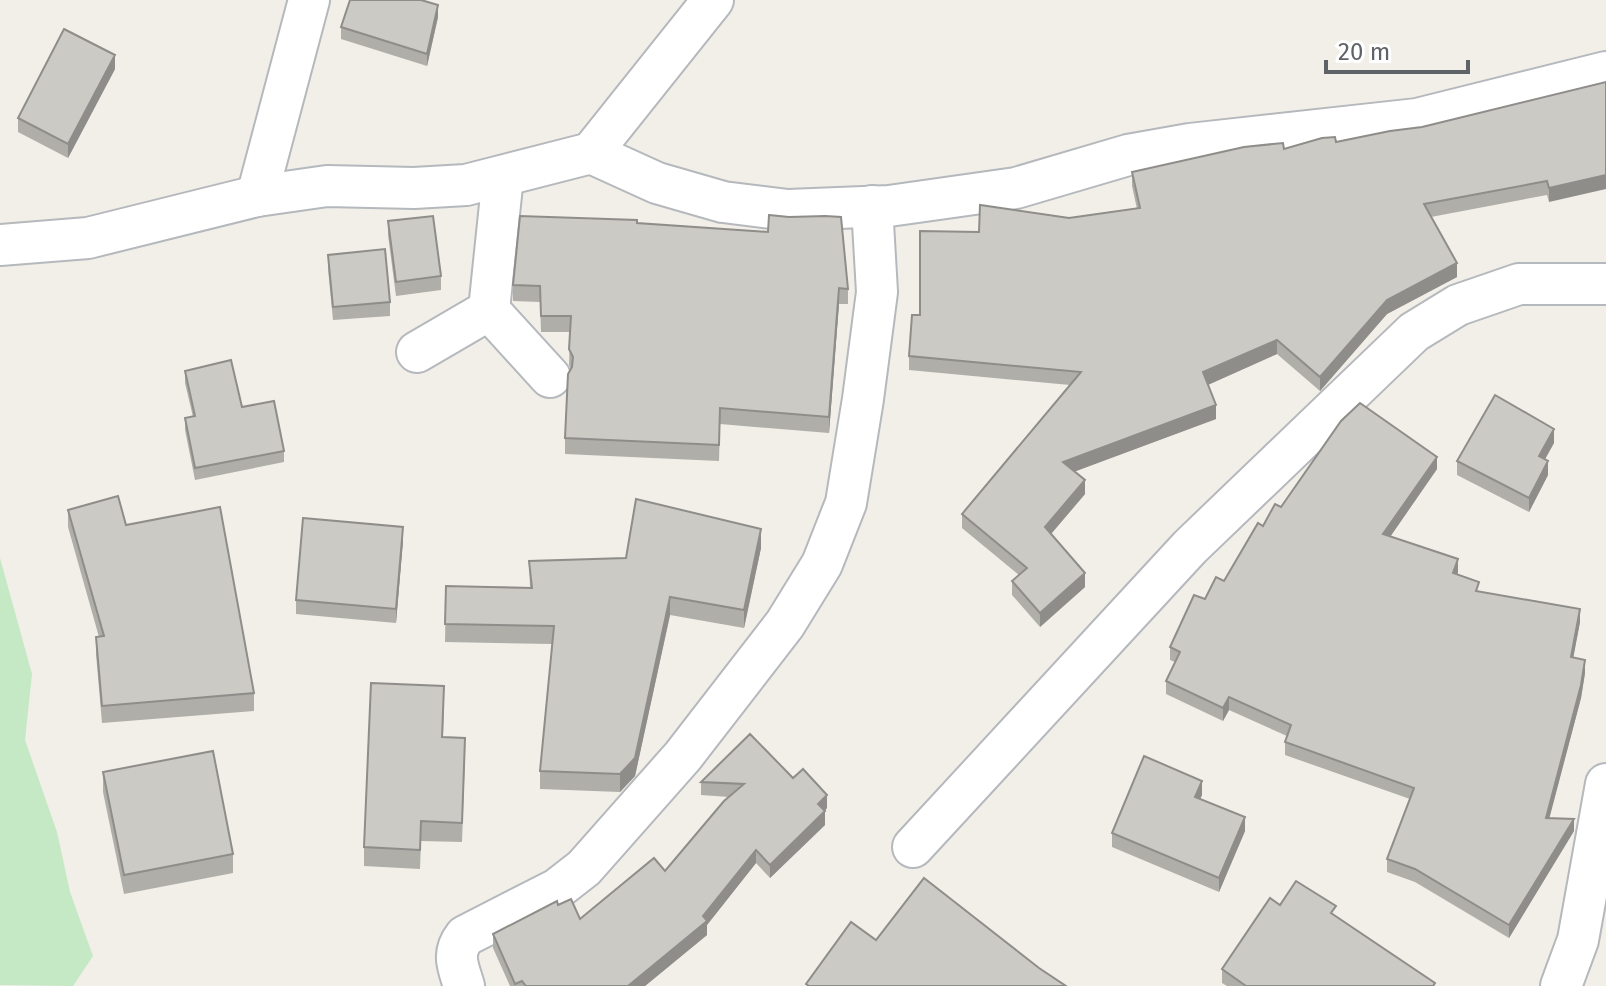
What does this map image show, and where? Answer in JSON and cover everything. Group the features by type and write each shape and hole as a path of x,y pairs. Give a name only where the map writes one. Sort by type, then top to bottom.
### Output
{"street":[{"path":"257,196 309,0"},
{"path":"0,245 88,238 257,196 327,186 414,188 466,185 591,153 713,0"},
{"path":"591,153 657,183 723,202 788,210 889,206 1016,188 1128,155 1190,144 1417,119 1606,72"},
{"path":"503,176 489,310 550,377"},
{"path":"464,986 457,963 457,947 465,936 557,889 584,868 683,756 785,624 822,564 846,503 863,399 877,292 872,206"},
{"path":"913,847 1190,547 1414,332 1458,305 1519,284 1606,284"},
{"path":"417,352 489,310"},
{"path":"1561,986 1578,940 1606,784"}],"green space":[{"path":"0,558 32,674 25,740 57,832 70,892 93,956 73,986 0,985"}],"building":[{"path":"350,0 421,0 438,5 427,54 341,27"},
{"path":"64,29 115,55 68,144 18,118"},
{"path":"1606,82 1606,175 1549,188 1547,181 1424,204 1457,263 1387,300 1320,377 1277,340 1203,372 1216,405 1063,462 1085,480 1045,527 1085,573 1040,613 1012,581 1027,568 962,514 1081,372 909,356 912,315 920,315 920,231 979,232 980,205 1069,218 1140,208 1132,172 1244,147 1283,143 1284,149 1322,138 1335,137 1336,142 1422,127"},
{"path":"769,215 841,217 848,289 839,288 829,417 720,408 719,445 565,438 568,374 573,357 569,349 571,316 541,316 540,286 513,285 520,216 637,220 637,223 768,232"},
{"path":"433,216 441,276 396,282 388,221"},
{"path":"385,249 390,302 333,307 328,255"},
{"path":"231,360 242,407 274,401 284,451 195,468 185,418 195,416 185,371"},
{"path":"1495,395 1554,429 1539,456 1548,461 1529,498 1457,461"},
{"path":"1360,403 1437,457 1383,534 1458,559 1453,573 1479,582 1476,591 1580,609 1571,657 1585,660 1581,685 1546,818 1574,819 1509,925 1415,869 1387,859 1414,788 1285,742 1291,725 1229,697 1223,708 1166,681 1180,652 1170,647 1194,595 1205,599 1216,577 1224,581 1258,523 1263,526 1275,504 1281,507 1341,421"},
{"path":"118,496 126,525 220,507 254,693 102,706 96,637 104,636 68,510"},
{"path":"636,499 761,529 744,610 670,597 635,758 620,774 540,771 554,626 445,624 446,586 532,588 529,561 626,558"},
{"path":"303,518 403,527 396,609 296,600"},
{"path":"371,683 444,686 442,737 465,738 462,823 421,821 420,850 364,847"},
{"path":"750,734 793,778 803,769 827,795 818,804 825,811 770,865 756,850 703,916 707,921 628,986 526,986 522,981 515,984 493,934 557,901 558,905 571,899 580,919 654,858 665,871 724,801 744,784 701,782"},
{"path":"213,751 233,854 124,875 103,772"},
{"path":"1144,756 1202,781 1195,797 1245,817 1219,878 1112,833"},
{"path":"924,878 1066,986 806,984 851,922 876,940"},
{"path":"1296,881 1336,906 1331,913 1435,983 1433,986 1246,986 1222,969 1270,898 1280,905"}]}
